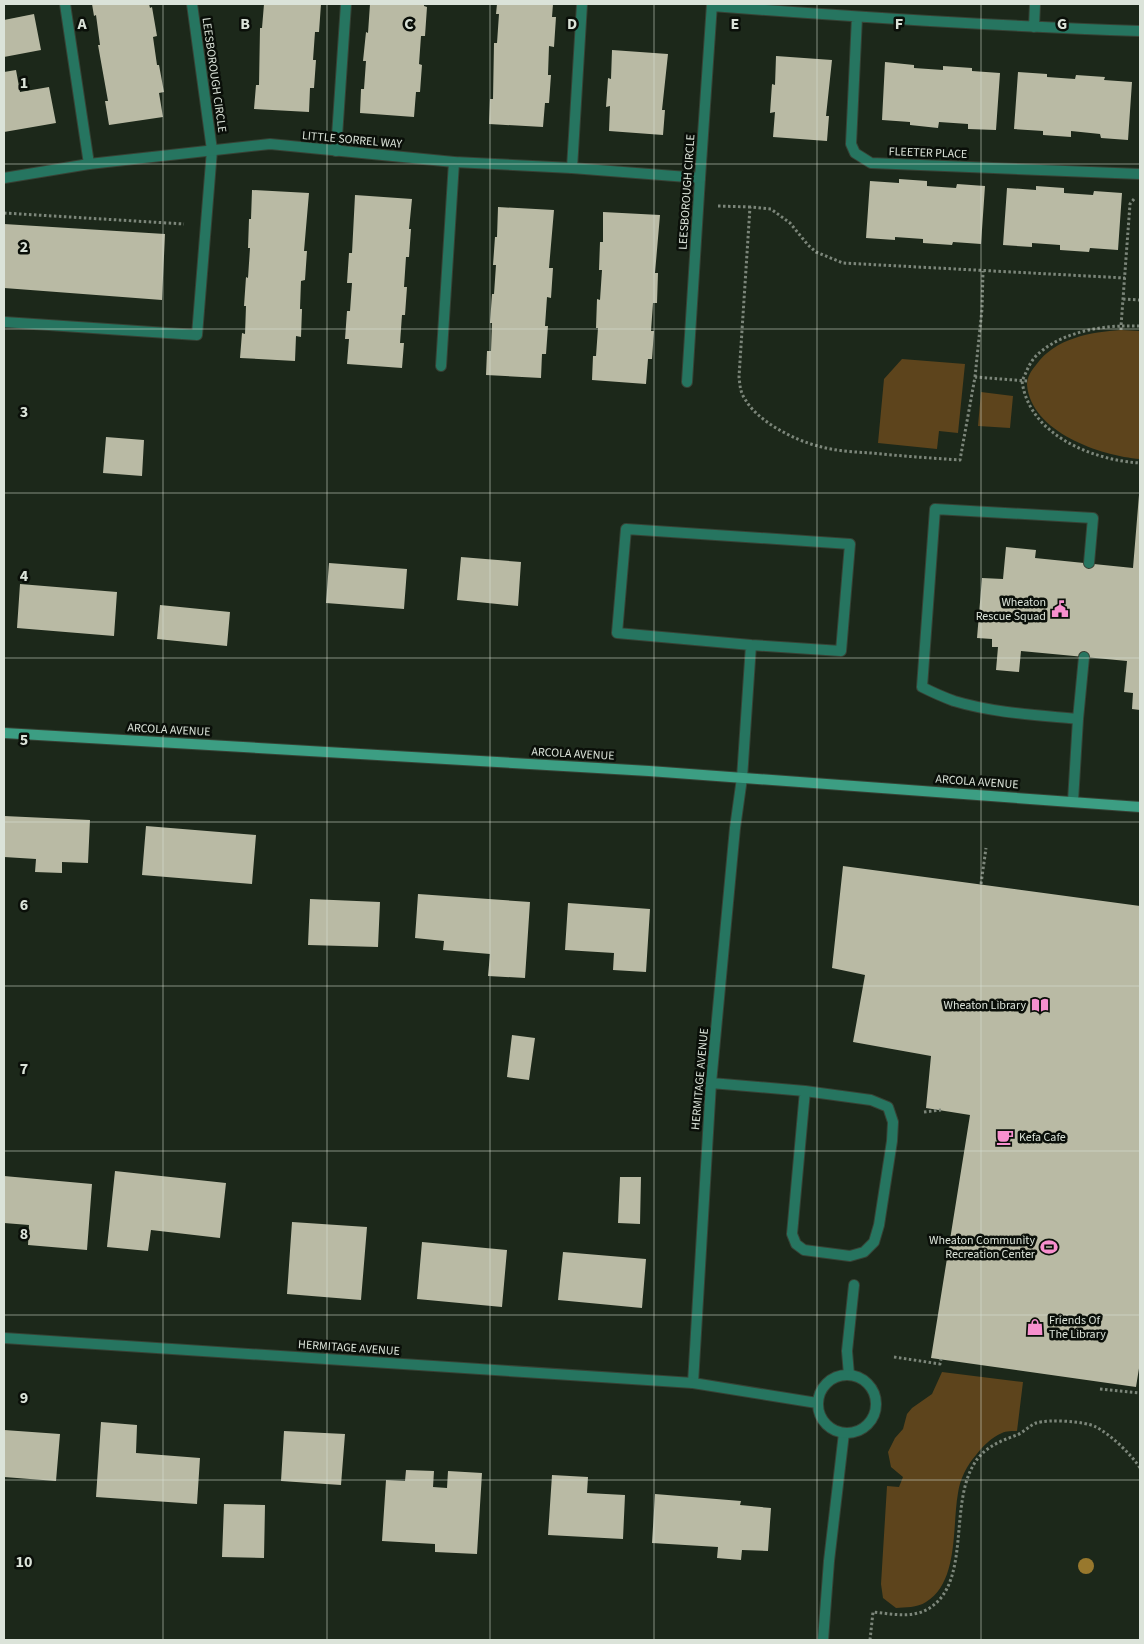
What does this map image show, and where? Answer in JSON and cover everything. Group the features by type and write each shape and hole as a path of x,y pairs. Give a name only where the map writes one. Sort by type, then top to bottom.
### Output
{"street":[{"path":"65,4 89,164"},
{"name":"LEESBOROUGH CIRCLE","path":"4,322 197,335 212,150 192,4"},
{"path":"336,150 346,4"},
{"path":"572,168 582,4"},
{"path":"1034,27 1035,4"},
{"path":"712,5 857,17 1140,31"},
{"name":"LEESBOROUGH CIRCLE","path":"687,382 712,5"},
{"name":"FLEETER PLACE","path":"857,17 851,144 855,153 871,163 1140,174"},
{"name":"LITTLE SORREL WAY","path":"4,178 89,164 270,144 454,162 572,168 700,178"},
{"path":"441,366 454,162"},
{"path":"1078,719 1016,714 989,709 954,701 922,687 935,510 1093,518 1089,563"},
{"path":"626,530 850,544 841,651 751,645 617,633 626,530"},
{"name":"HERMITAGE AVENUE","path":"693,1383 711,1083 742,778 751,645"},
{"path":"1073,801 1084,657"},
{"name":"ARCOLA AVENUE","path":"4,733 742,778 1140,807"},
{"path":"711,1083 805,1091 871,1100 888,1107 893,1122 892,1141 881,1216 874,1242 864,1252 850,1256 804,1250 796,1244 792,1234 805,1091"},
{"path":"849,1375 847,1351 854,1285"},
{"name":"HERMITAGE AVENUE","path":"4,1338 693,1383 817,1403"},
{"path":"839,1375 849,1375 858,1377 866,1382 876,1397 874,1417 860,1431 850,1434 831,1429 823,1422 817,1403 824,1385 839,1375"},
{"path":"823,1640 829,1561 844,1433"}],"path":[{"path":"1122,328 1130,204 1134,199"},
{"path":"710,206 771,209 790,223 808,246 816,252 839,262 859,265 892,265 1125,278"},
{"path":"750,207 739,377 740,390 756,413 785,432 818,447 960,460 974,377 982,309 983,271"},
{"path":"4,213 185,224"},
{"path":"1123,299 1140,300"},
{"path":"1140,326 1122,328 1107,326 1076,334 1052,344 1034,359 1022,381 1028,404 1035,416 1060,436 1075,446 1094,453 1120,461 1140,463"},
{"path":"974,377 1027,381"},
{"path":"981,884 986,848"},
{"path":"924,1112 941,1110"},
{"path":"894,1358 940,1364 941,1359"},
{"path":"1100,1389 1140,1393"},
{"path":"870,1640 873,1612 904,1615 920,1614 936,1604 948,1586 955,1565 964,1488 974,1463 994,1444 1021,1433 1037,1423 1066,1420 1096,1426 1118,1444 1140,1468"}],"shaded area":[{"path":"1121,330 1140,331 1140,459 1106,453 1070,439 1041,416 1031,402 1027,385 1032,370 1053,348 1074,338"},
{"path":"902,359 965,364 958,433 939,431 937,449 878,443 884,379"},
{"path":"981,392 1013,396 1010,428 978,426"},
{"path":"942,1372 1023,1382 1017,1431 1004,1432 991,1440 981,1449 964,1472 958,1493 949,1567 937,1593 919,1605 896,1608 883,1598 881,1584 887,1486 899,1487 903,1477 891,1467 888,1452 895,1438 903,1429 907,1414 912,1408 932,1394"}],"building":[{"path":"92,4 149,4 150,8 152,7 157,36 153,37 157,65 159,65 164,92 159,93 163,117 109,125 105,101 108,101 98,45 100,45 96,15 94,16"},
{"path":"264,4 321,4 319,32 315,32 314,88 310,88 309,112 254,109 256,85 259,85 260,28 262,28"},
{"path":"370,4 424,4 427,7 425,36 421,36 419,64 422,65 420,92 416,92 414,117 360,113 361,89 364,89 366,61 363,61 366,32 368,33"},
{"path":"497,4 553,4 552,17 556,17 554,47 549,46 548,75 551,75 549,103 545,103 543,127 489,124 490,99 493,99 494,43 497,43 499,14 496,14"},
{"path":"34,14 41,50 4,57 4,20"},
{"path":"612,50 668,54 662,110 665,110 663,135 609,131 610,106 606,107 608,78 611,79"},
{"path":"776,56 832,60 826,116 829,116 827,141 773,137 775,112 770,113 772,84 775,85"},
{"path":"885,62 914,65 914,68 943,70 943,66 972,68 972,71 1000,73 996,130 968,129 968,124 939,122 938,128 910,125 910,122 882,120"},
{"path":"16,70 20,92 49,87 56,123 4,132 4,72"},
{"path":"1018,72 1047,74 1047,77 1075,79 1076,75 1105,77 1104,80 1132,82 1128,140 1101,138 1100,134 1071,131 1071,137 1043,135 1043,131 1014,129"},
{"path":"899,179 927,181 927,186 956,188 957,184 985,186 981,244 953,242 952,245 923,243 923,239 895,237 895,240 866,238 870,181 899,183"},
{"path":"1036,186 1064,188 1064,193 1093,195 1094,191 1122,193 1118,250 1090,248 1089,252 1060,250 1060,245 1032,243 1032,247 1003,245 1007,188 1036,190"},
{"path":"252,190 309,193 304,251 307,251 305,280 301,281 301,337 296,336 295,361 240,358 242,333 245,334 246,306 244,306 246,277 248,278 249,219 251,219"},
{"path":"355,195 412,199 409,257 406,257 404,287 407,287 405,315 402,315 400,343 404,343 402,368 347,364 349,339 345,339 352,283 347,283 349,253 352,253"},
{"path":"498,207 554,210 549,268 553,268 551,298 547,297 545,326 548,326 546,354 542,354 541,378 486,375 487,351 491,351 492,323 490,323 496,265 493,265 495,237 497,237"},
{"path":"603,212 660,215 655,273 658,273 657,303 653,303 652,359 648,359 646,384 592,380 593,356 596,356 598,328 596,328 597,299 600,300 602,270 599,270 600,242 603,242"},
{"path":"4,224 165,234 162,300 4,288"},
{"path":"106,437 144,440 142,476 103,473"},
{"name":"Wheaton Rescue Squad","path":"1139,495 1140,710 1132,709 1133,693 1124,692 1127,661 1021,651 1019,672 996,670 998,647 992,647 992,639 977,638 982,578 1003,579 1006,547 1036,550 1035,558 1133,568"},
{"path":"461,557 521,562 518,606 457,600"},
{"path":"329,563 407,569 404,609 326,603"},
{"path":"20,584 117,592 114,636 17,628"},
{"path":"160,605 230,612 227,646 157,639"},
{"path":"4,816 90,820 88,863 62,862 62,873 35,872 36,859 4,857"},
{"path":"146,826 256,835 252,884 142,875"},
{"path":"843,866 1140,906 1140,1362 1136,1387 931,1358 970,1115 926,1108 931,1056 853,1042 865,975 832,968"},
{"path":"418,894 530,902 525,978 488,976 490,954 443,950 444,941 415,938"},
{"path":"310,899 380,902 378,947 308,945"},
{"path":"568,903 650,909 646,972 613,970 614,953 565,950"},
{"path":"512,1035 535,1038 529,1080 507,1077"},
{"path":"115,1171 226,1183 220,1238 151,1230 148,1251 107,1247"},
{"path":"4,1176 92,1184 87,1250 28,1245 29,1225 4,1223"},
{"path":"620,1177 641,1177 640,1224 618,1223"},
{"path":"292,1222 367,1227 361,1300 287,1294"},
{"path":"422,1242 507,1250 502,1307 417,1299"},
{"path":"563,1252 646,1259 642,1308 558,1300"},
{"path":"101,1422 137,1425 136,1453 200,1458 197,1504 96,1497"},
{"path":"4,1430 60,1434 56,1481 4,1477"},
{"path":"284,1431 345,1434 341,1485 281,1481"},
{"path":"406,1470 434,1471 433,1487 447,1488 448,1471 482,1473 477,1554 435,1552 435,1544 382,1541 386,1480 405,1481"},
{"path":"552,1475 588,1477 587,1493 625,1495 623,1539 548,1535"},
{"path":"655,1494 741,1501 740,1505 771,1508 768,1551 742,1550 741,1560 717,1558 718,1547 652,1543"},
{"path":"224,1504 265,1505 264,1558 222,1557"}],"place":[{"name":"Wheaton Rescue Squad","path":"1060,609"},
{"name":"Wheaton Library","path":"1040,1005"},
{"name":"Kefa Cafe","path":"1005,1137"},
{"name":"Wheaton Community Recreation Center","path":"1049,1247"},
{"name":"Friends Of The Library","path":"1035,1327"}]}
